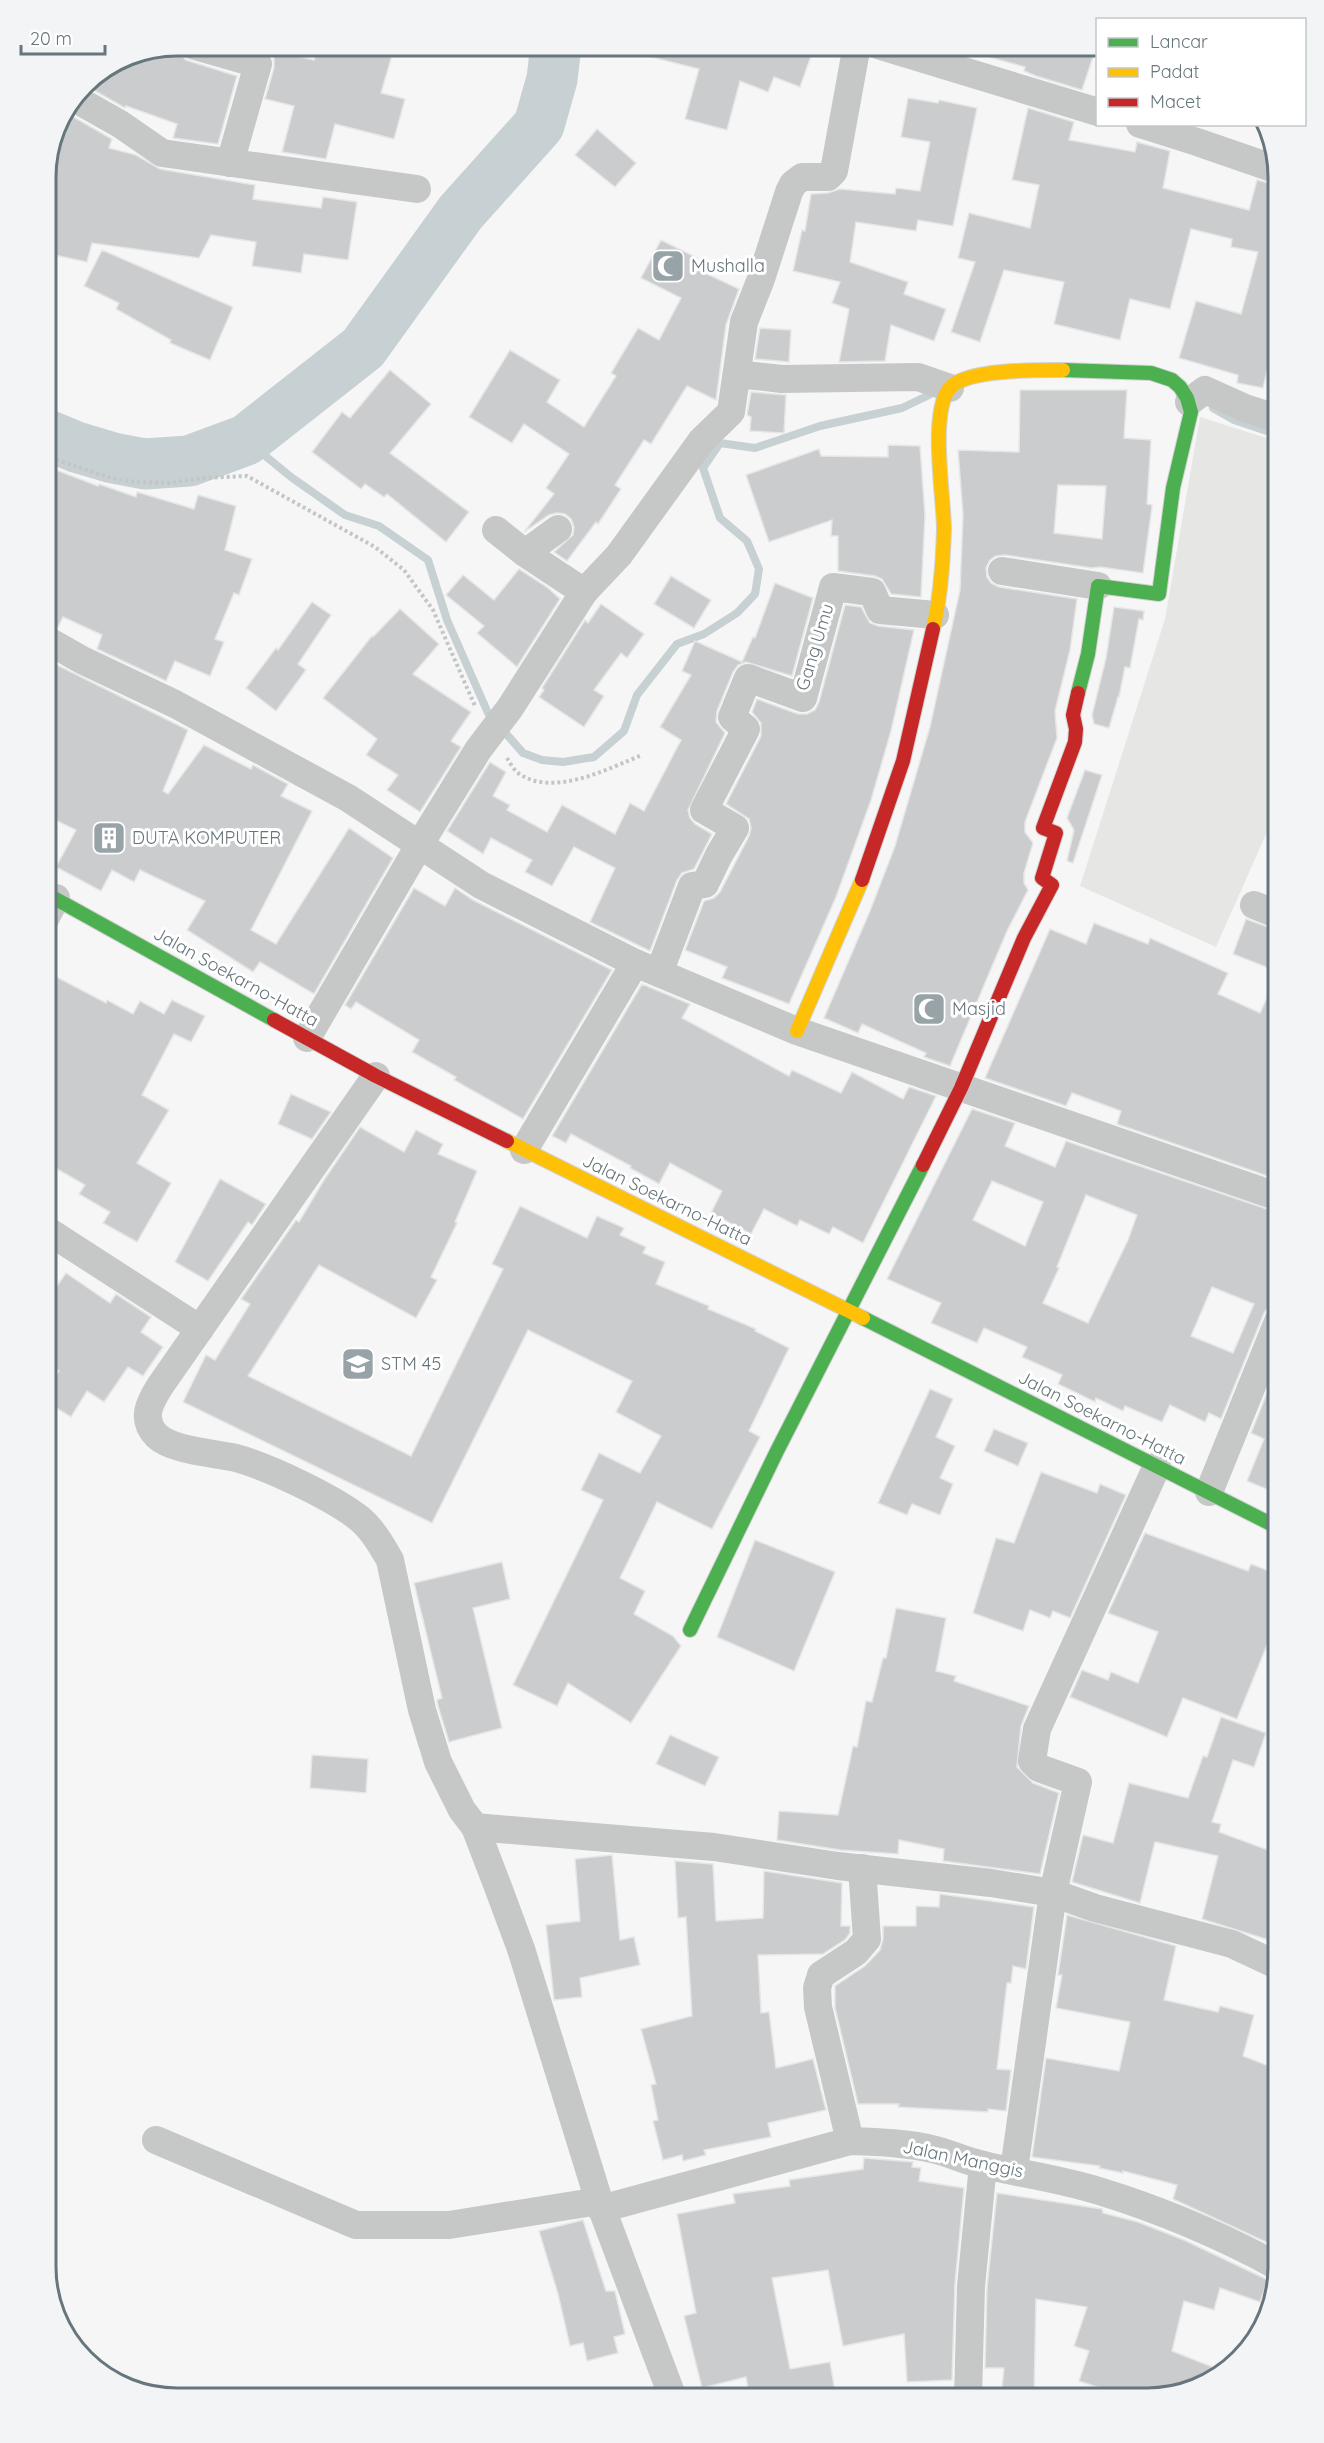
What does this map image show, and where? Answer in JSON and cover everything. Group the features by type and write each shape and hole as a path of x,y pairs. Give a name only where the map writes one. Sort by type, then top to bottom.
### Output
{"main road":[{"path":"690,1630 961,1088 1024,938 1052,885 1041,878 1056,833 1043,828 1075,742 1076,729 1073,714 1088,654 1098,586 1159,594 1173,488 1191,412 1189,402 1174,382 1150,371 1076,369 1010,372 970,377 958,381 946,393 940,430 944,513 942,578 899,773 844,928 797,1030"},
{"name":"Jalan Soekarno-Hatta","path":"56,908 376,1076 848,1310 1268,1522"}],"street":[{"path":"230,56 258,64 230,163"},
{"path":"307,1038 420,844 478,750 491,734 584,592 619,555 702,440 730,412 744,322 761,279 789,192 793,184 802,177 828,177 834,171 855,56"},
{"path":"914,56 1096,111"},
{"path":"82,102 120,124 162,153 417,189"},
{"path":"1153,126 1199,133 1267,166"},
{"path":"736,374 782,380 918,377 950,388"},
{"path":"1189,402 1205,390 1268,415"},
{"path":"525,553 558,529"},
{"path":"496,530 525,553 584,592"},
{"path":"1002,571 1098,586"},
{"name":"Gang Umu","path":"646,968 692,886 705,884 718,855 735,828 704,810 746,729 732,717 748,678 802,698 833,587 872,592 880,610 935,615"},
{"path":"56,645 82,660 176,704 328,787 481,885 646,968 797,1030 1268,1193"},
{"path":"524,1150 646,968"},
{"path":"376,1076 150,1403 147,1418 158,1437 171,1443 238,1459 288,1478 361,1520 378,1539 390,1560 422,1710 438,1762 462,1810 475,1827 521,1949 600,2205 669,2388"},
{"path":"56,1236 200,1329"},
{"path":"1209,1492 1268,1346"},
{"path":"1014,2170 1053,1893 1078,1782 1039,1768 1032,1761 1035,1739 1057,1684 1157,1466"},
{"path":"475,1827 714,1847 1053,1893 1095,1908 1232,1944 1268,1961"},
{"path":"850,2141 818,2007 817,1988 821,1975 856,1952 867,1939 862,1868"},
{"name":"Jalan Manggis","path":"156,2140 356,2225 449,2225 600,2205 850,2141 888,2143 936,2150 983,2165 1098,2190 1170,2216 1268,2261"},
{"path":"968,2388 971,2286 983,2165"}],"path":[{"path":"56,460 111,478 136,482 170,483 202,478 246,476 375,547 404,570 433,610 480,717 517,773 540,783 578,780 642,755"}],"shaded area":[{"path":"1200,417 1268,439 1268,830 1216,947 1080,886 1165,619"}],"building":[{"path":"182,56 186,60 237,76 218,144 173,138 177,124 126,106 125,108 93,90 109,76 138,62 153,58"},
{"path":"274,56 298,56 314,60 315,56 392,56 381,93 405,99 394,139 335,124 326,159 282,152 294,106 265,99 274,68"},
{"path":"647,56 811,56 800,87 774,77 768,92 740,81 727,130 685,119 699,69"},
{"path":"985,56 1093,56 1082,90 1036,76 1024,71 1025,67"},
{"path":"908,98 938,103 939,100 977,108 953,226 918,220 916,231 856,222 850,262 908,282 904,294 946,309 934,341 891,325 885,361 839,362 849,309 832,303 840,282 793,271 802,230 805,231 811,194 828,193 840,189 895,194 896,188 920,191 930,142 901,137"},
{"path":"1028,108 1074,122 1069,140 1135,152 1137,142 1170,151 1163,188 1249,210 1257,180 1268,183 1268,367 1263,388 1237,383 1238,375 1179,358 1196,301 1241,314 1258,252 1231,247 1232,239 1191,229 1170,309 1130,299 1120,340 1054,324 1064,282 1004,270 980,342 951,332 975,262 958,258 969,213 1030,228 1039,185 1012,180"},
{"path":"72,116 112,139 109,148 136,155 160,169 255,185 253,199 321,208 323,197 357,202 348,260 304,254 301,273 252,266 256,242 211,235 199,258 92,243 87,262 56,255 56,169 60,145"},
{"path":"597,129 636,163 615,187 575,155"},
{"path":"661,240 697,258 692,267 739,289 726,325 716,400 687,386 651,444 644,440 615,485 621,489 598,524 596,522 567,561 554,552 573,535 574,527 571,519 565,514 549,515 524,532 554,494 546,488 569,454 524,424 512,443 469,417 510,350 560,380 547,402 584,427 616,376 611,373 638,328 659,340 681,298 641,278"},
{"path":"102,250 233,307 210,360 170,343 171,340 116,309 119,303 84,286"},
{"path":"760,328 791,330 789,362 755,359"},
{"path":"390,370 431,404 390,453 469,512 446,542 387,494 384,497 365,484 361,489 312,452 342,412 350,418"},
{"path":"1020,390 1127,390 1124,438 1151,440 1147,504 1152,507 1143,573 1005,555 996,556 990,560 986,568 987,577 991,583 999,587 1077,599 1070,650 1055,711 1057,738 1025,822 1025,832 1033,843 1024,873 1024,883 1028,890 1007,931 950,1066 924,1057 926,1053 862,1024 858,1033 824,1018 895,846 930,727 960,590 963,515 958,450 1019,452","holes":["1058,485 1106,486 1102,539 1054,533"]},
{"path":"751,392 786,395 784,433 750,431 751,417 747,415"},
{"path":"888,445 920,446 925,515 921,597 891,594 882,579 875,576 838,571 838,536 831,536 832,520 769,542 746,475 819,449 821,456 888,457"},
{"path":"56,470 136,497 137,492 194,509 198,495 236,506 225,550 252,559 239,595 234,593 215,639 224,642 210,676 175,661 166,681 97,649 102,635 63,617 58,627 56,626"},
{"path":"519,569 547,587 560,599 517,667 477,633 484,626 446,595 463,575 494,600"},
{"path":"671,576 711,600 694,628 654,604"},
{"path":"775,583 813,598 792,676 746,662 738,665 733,672 717,711 716,722 725,733 688,810 695,824 712,834 694,869 682,873 677,880 650,951 590,922 615,868 574,847 552,886 525,872 532,860 491,838 483,854 447,831 490,762 506,772 493,796 510,805 507,810 547,832 562,805 615,834 630,803 644,811 681,740 660,727 691,675 682,671 695,641 742,662 753,637 755,638"},
{"path":"312,602 331,615 298,664 306,670 276,711 246,688 276,648 278,650"},
{"path":"601,604 644,634 627,658 621,653 594,690 604,696 584,727 539,697 544,690 542,688 585,620 588,623"},
{"path":"845,605 861,607 870,623 878,626 914,630 891,731 871,800 836,897 789,1004 722,978 727,967 685,950 704,901 714,898 720,892 749,836 751,828 749,819 726,804 761,736 761,723 752,712 757,699 798,714 807,714 815,710"},
{"path":"1114,607 1144,611 1143,620 1139,619 1130,668 1125,667 1119,697 1109,728 1094,724 1092,715 1106,658"},
{"path":"400,609 439,644 413,674 471,712 451,741 461,747 420,812 387,790 398,775 366,755 377,739 323,698 372,636"},
{"path":"56,664 188,730 163,791 168,794 204,745 251,769 253,765 288,784 281,796 312,811 251,930 276,944 349,828 393,858 314,994 260,962 253,972 187,930 205,901 140,870 134,882 112,870 101,891 56,867 76,830 56,820"},
{"path":"1085,770 1102,775 1073,863 1067,861 1074,830 1067,818"},
{"path":"414,888 445,906 455,888 473,900 612,970 523,1119 454,1080 456,1077 412,1052 419,1040 356,1002 351,1009 345,1005"},
{"path":"1246,919 1268,927 1268,968 1233,954"},
{"path":"1094,923 1148,944 1150,938 1228,973 1218,994 1260,1013 1268,996 1268,1176 1117,1124 1121,1111 1072,1093 1066,1106 985,1078 1050,929 1086,944"},
{"path":"56,977 106,1003 107,1000 133,1014 140,1001 164,1014 172,1000 205,1016 191,1042 174,1034 142,1095 169,1110 137,1163 171,1183 137,1242 103,1223 110,1212 79,1194 85,1185 56,1168"},
{"path":"642,984 690,1004 682,1018 789,1076 792,1070 841,1093 852,1072 903,1099 909,1087 936,1096 863,1243 833,1227 829,1234 800,1220 797,1226 764,1209 751,1234 711,1213 722,1191 670,1163 659,1184 630,1168 631,1166 571,1134 566,1143 552,1136"},
{"path":"291,1094 331,1112 312,1139 278,1124"},
{"path":"972,1109 1015,1123 1005,1146 1055,1167 1066,1141 1268,1209 1268,1307 1221,1419 1209,1413 1205,1422 1170,1405 1162,1422 1125,1406 1123,1411 1096,1398 1095,1402 1058,1384 1062,1375 1022,1357 1027,1347 984,1328 977,1343 931,1323 941,1303 887,1279","holes":["992,1181 1043,1202 1025,1246 973,1220","1086,1195 1137,1215 1128,1240 1088,1323 1043,1303 1059,1268 1057,1267","1212,1287 1254,1304 1233,1353 1191,1336"]},
{"path":"360,1127 404,1152 416,1130 443,1144 438,1154 477,1171 455,1222 457,1223 431,1277 437,1280 416,1318 319,1265 248,1376 411,1456 503,1269 492,1264 520,1206 587,1238 597,1216 624,1228 620,1235 646,1247 643,1253 665,1262 656,1284 709,1306 708,1309 756,1329 755,1331 789,1348 749,1431 760,1437 712,1529 657,1502 620,1578 645,1591 634,1614 673,1636 681,1646 631,1723 568,1683 557,1706 513,1685 603,1500 581,1490 599,1453 640,1473 661,1436 616,1412 632,1381 528,1330 432,1523 183,1402 206,1355 215,1360 250,1304 241,1299 296,1220 299,1222"},
{"path":"220,1179 266,1204 252,1225 248,1222 208,1281 175,1262"},
{"path":"66,1273 110,1303 116,1294 151,1317 141,1332 163,1347 143,1376 128,1367 104,1402 87,1391 71,1417 56,1408 56,1376 59,1371 56,1369 56,1287"},
{"path":"930,1389 953,1399 936,1437 955,1446 940,1478 953,1484 940,1515 912,1504 907,1515 878,1503"},
{"path":"1268,1390 1268,1490 1247,1481 1264,1439 1251,1433"},
{"path":"994,1429 1028,1443 1018,1466 984,1451"},
{"path":"1041,1472 1097,1493 1100,1484 1126,1495 1070,1618 1053,1611 1050,1618 1030,1610 1023,1631 973,1613 996,1538 1014,1543"},
{"path":"1145,1533 1248,1571 1251,1564 1268,1571 1268,1642 1237,1719 1183,1698 1167,1737 1070,1697 1082,1670 1108,1680 1111,1672 1138,1683 1158,1632 1108,1613"},
{"path":"755,1540 835,1572 794,1671 717,1637"},
{"path":"502,1562 510,1599 473,1608 502,1728 449,1742 438,1706 437,1700 442,1698 414,1583"},
{"path":"896,1608 946,1618 936,1671 956,1676 954,1681 1029,1706 1021,1726 1017,1767 1033,1783 1059,1793 1040,1874 943,1861 944,1849 899,1840 898,1854 840,1850 777,1840 779,1811 838,1815 853,1746 857,1747 866,1701 872,1702 883,1658 886,1658"},
{"path":"1221,1717 1266,1733 1254,1767 1233,1760 1212,1822 1221,1824 1219,1832 1268,1850 1268,1940 1202,1919 1218,1856 1155,1842 1140,1903 1072,1882 1083,1835 1113,1843 1129,1783 1188,1798 1203,1756 1207,1757"},
{"path":"670,1735 719,1757 705,1786 656,1764"},
{"path":"312,1755 368,1759 366,1793 310,1788"},
{"path":"612,1855 620,1940 634,1937 640,1965 580,1978 582,1997 554,2000 546,1925 580,1921 575,1859"},
{"path":"675,1861 713,1864 716,1921 763,1918 764,1871 842,1883 841,1926 850,1926 850,1933 845,1940 823,1954 758,1955 761,2013 769,2012 776,2068 813,2059 826,2110 768,2123 771,2137 704,2150 706,2155 683,2161 682,2155 663,2160 653,2121 658,2120 651,2085 656,2084 641,2029 692,2016 686,1917 678,1918"},
{"path":"940,1894 1034,1907 1026,1969 1013,1966 1011,1983 1007,1983 997,2069 1011,2070 1006,2111 898,2107 899,2104 858,2104 835,2008 835,1986 865,1966 880,1950 883,1926 916,1926 916,1906 939,1907"},
{"path":"1067,1915 1176,1946 1164,2000 1218,2012 1220,2006 1254,2015 1243,2056 1268,2066 1268,2243 1173,2199 1177,2185 1123,2171 1123,2173 1099,2168 1100,2166 1032,2157 1046,2058 1119,2071 1130,2022 1056,2008 1062,1975 1058,1975"},
{"path":"864,2158 913,2162 912,2167 921,2168 919,2181 964,2188 955,2284 952,2380 907,2382 904,2334 843,2346 828,2270 772,2278 790,2369 830,2362 834,2388 748,2388 746,2377 702,2388 684,2316 696,2313 677,2214 735,2203 733,2194 790,2186 789,2180 863,2169"},
{"path":"997,2193 1102,2209 1103,2213 1138,2222 1184,2240 1267,2280 1260,2302 1220,2288 1214,2310 1184,2301 1172,2351 1214,2368 1179,2383 1147,2388 1100,2388 1079,2381 1089,2351 1074,2346 1087,2307 1036,2299 1034,2388 1002,2388 1004,2368 985,2368 987,2287"},
{"path":"583,2220 606,2291 615,2291 625,2334 614,2337 618,2353 587,2361 583,2343 570,2346 558,2294 539,2231"}],"waterway":[{"path":"56,439 113,458 145,464 189,461 246,440 363,348 461,212 539,125 552,79 555,56"},
{"path":"246,440 291,477 345,515 379,526 428,560 447,620 488,713 523,753 542,760 563,762 594,757 624,731 637,695 677,644 704,634 737,613 755,594 759,569 747,541 720,518 703,468 720,443 755,448 820,426 902,408 929,395 936,389"},
{"path":"1213,408 1234,420 1268,431"}],"traffic: fast":[{"path":"1063,370 1151,373 1172,380 1180,387 1187,398 1191,412 1173,488 1159,594 1098,586 1088,654 1078,693"},
{"path":"56,899 274,1020"},
{"path":"690,1630 777,1451 923,1165"},
{"path":"863,1318 1268,1522"}],"traffic: slow":[{"path":"933,629 940,592 943,554 944,529 939,432 945,397 952,386 973,376 988,373 1063,370"},
{"path":"797,1031 862,880"},
{"path":"507,1141 863,1318"}],"traffic: jam":[{"path":"862,880 903,761 933,629"},
{"path":"923,1165 961,1088 1024,938 1052,885 1042,878 1056,833 1043,828 1075,742 1076,729 1073,715 1078,693"},
{"path":"274,1020 376,1076 507,1141"}],"place":[{"name":"Mushalla","path":"668,266"},
{"name":"DUTA KOMPUTER","path":"109,838"},
{"name":"Masjid","path":"929,1009"},
{"name":"STM 45","path":"358,1364"}]}
